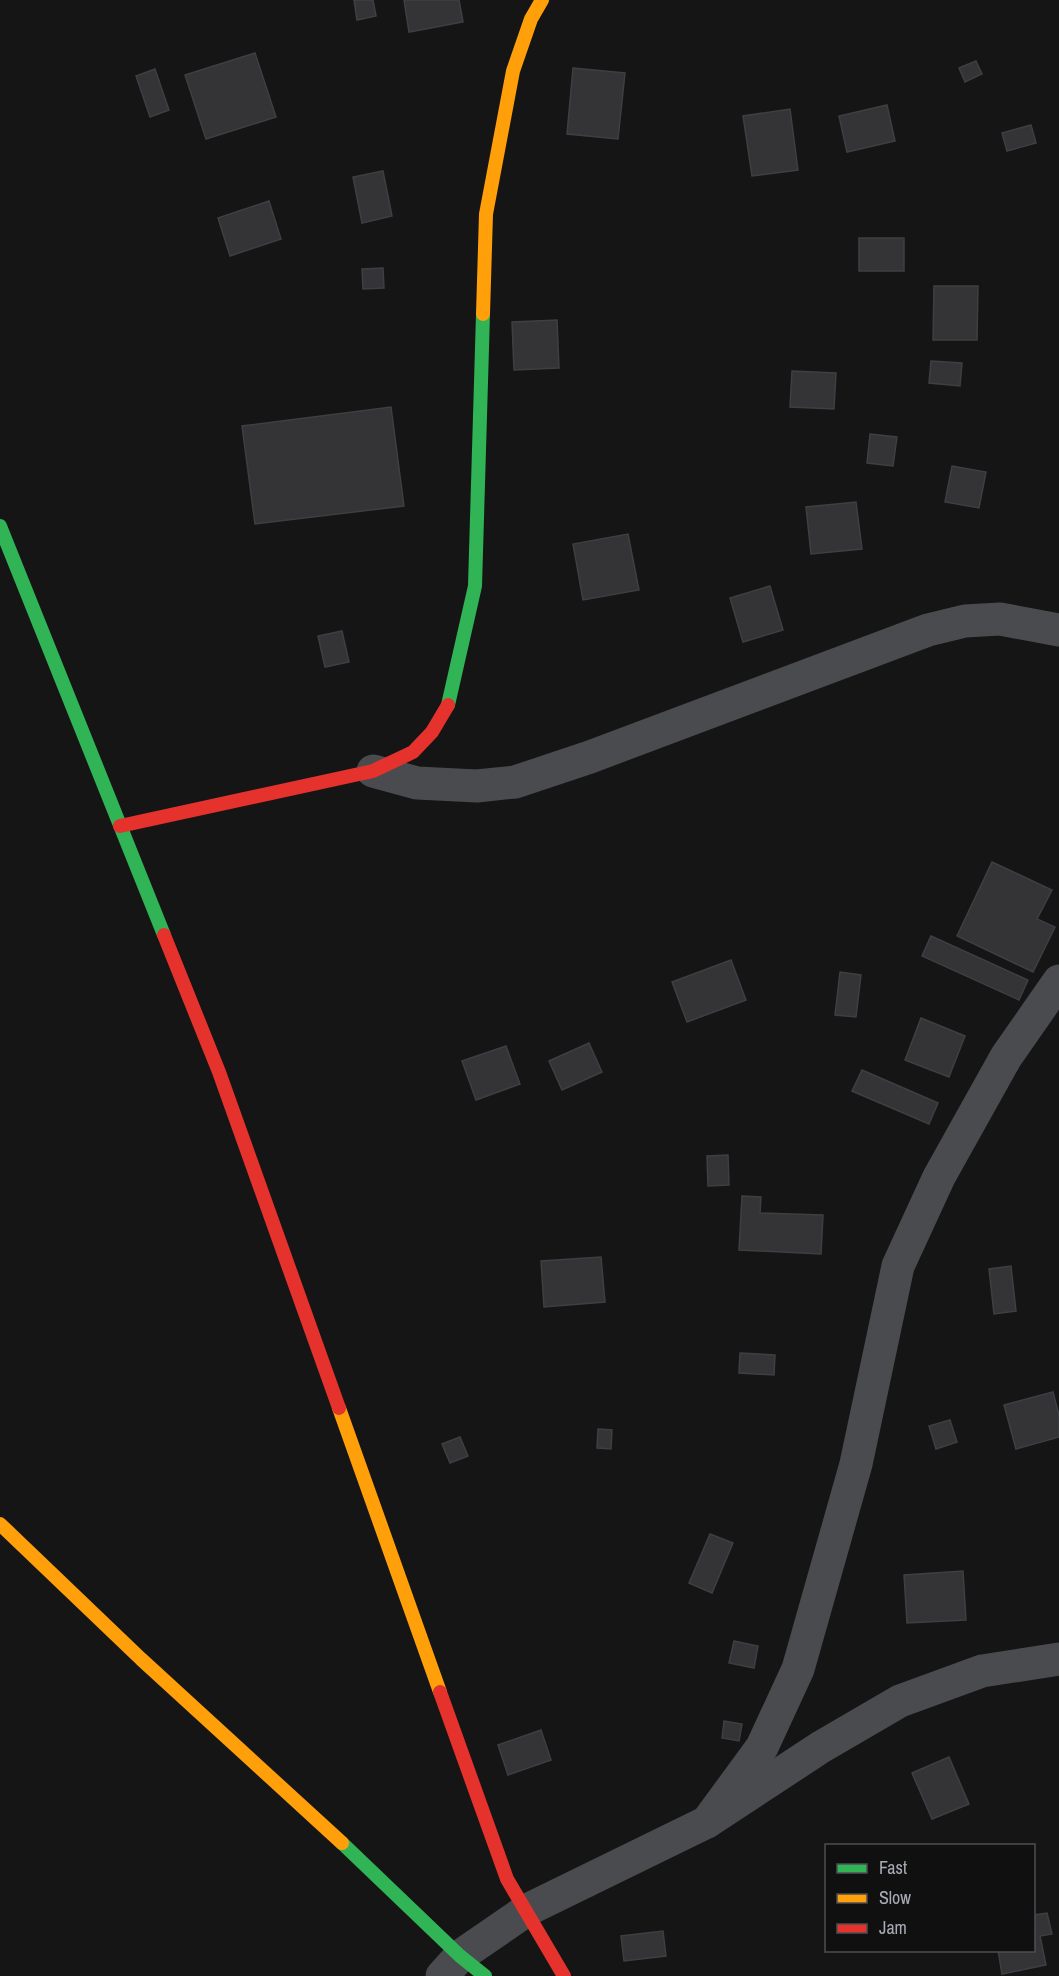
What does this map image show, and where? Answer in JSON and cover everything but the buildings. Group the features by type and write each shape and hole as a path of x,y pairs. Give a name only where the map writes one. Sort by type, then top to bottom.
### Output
{"street":[{"path":"120,826 373,771 413,752 432,732 450,702 463,651 475,586 486,214 513,71 531,19 542,0"},
{"path":"0,526 219,1072 507,1879 564,1976"},
{"path":"373,771 417,783 477,786 515,782 590,757 928,630 965,621 1000,619 1059,630"},
{"path":"707,1822 762,1747 798,1669 856,1464 898,1266 939,1177 995,1077 1059,981"},
{"path":"0,1524 141,1659 385,1882 451,1966 485,1976"},
{"path":"451,1966 527,1910 707,1822 821,1747 900,1701 982,1671 1059,1659"}],"traffic: fast":[{"path":"448,705 475,586 483,314"},
{"path":"0,526 164,935"},
{"path":"342,1843 460,1956 485,1976"}],"traffic: slow":[{"path":"483,314 486,214 513,71 531,19 542,0"},
{"path":"339,1408 440,1692"},
{"path":"0,1524 141,1659 342,1843"}],"traffic: jam":[{"path":"120,826 373,771 413,752 432,732 448,705"},
{"path":"164,935 219,1072 339,1408"},
{"path":"440,1692 507,1879 564,1976"}]}
